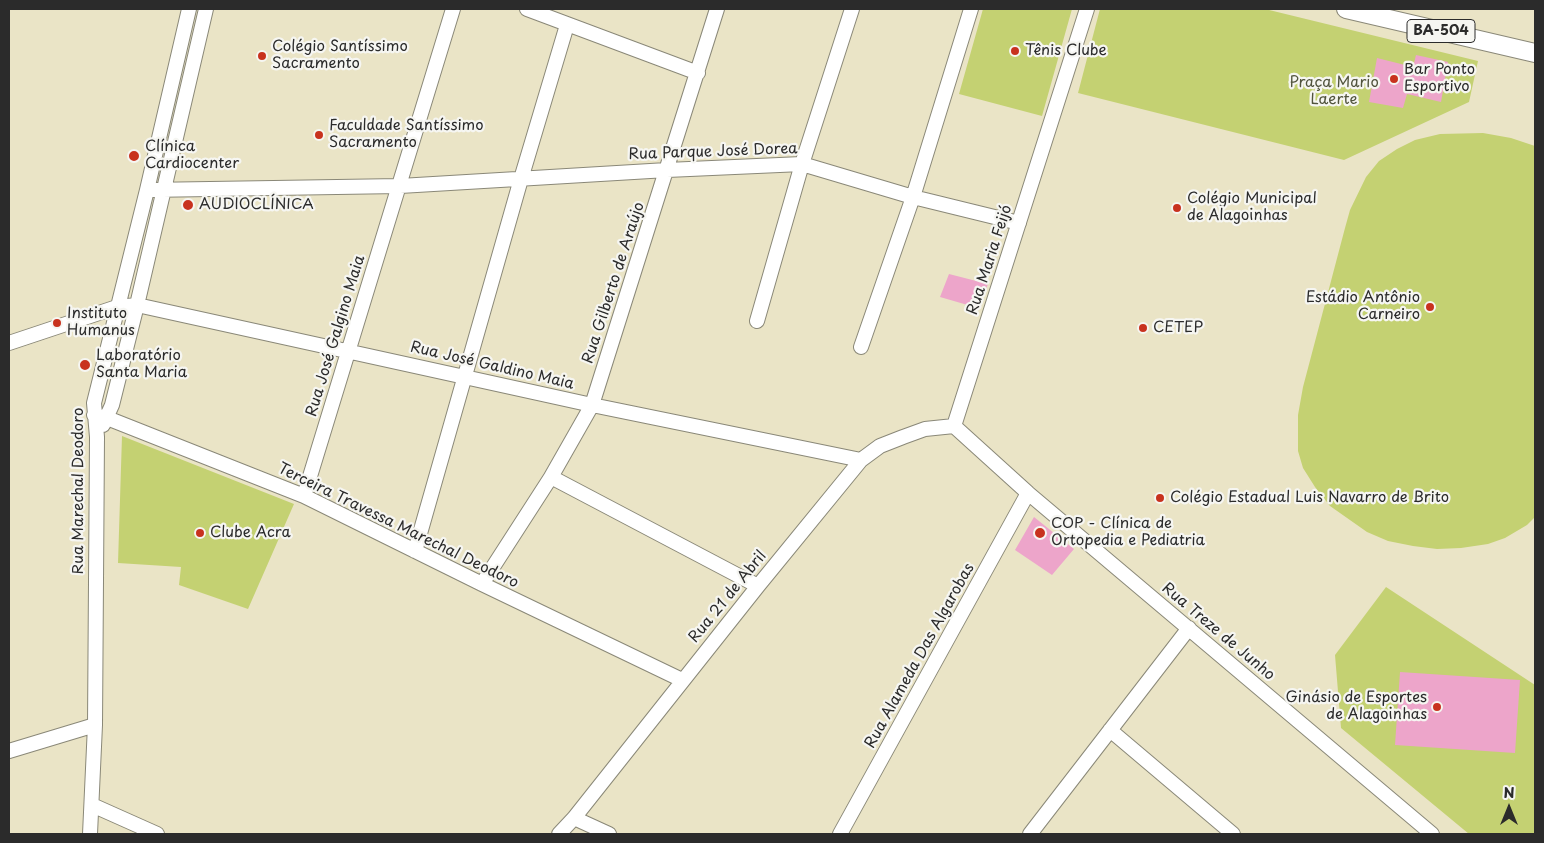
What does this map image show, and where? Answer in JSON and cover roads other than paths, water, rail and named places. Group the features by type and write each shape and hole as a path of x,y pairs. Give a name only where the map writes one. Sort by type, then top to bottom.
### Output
{"main road":[{"name":"BA-504","path":"1346,9 1535,53"}],"street":[{"name":"Rua Marechal Deodoro","path":"90,834 95,725 96,437 100,416 94,403 147,190 189,9"},
{"path":"100,416 112,404 206,9"},
{"path":"400,186 453,9"},
{"path":"527,9 698,73"},
{"name":"Rua Gilberto de Araújo","path":"482,584 551,477 592,405 668,170 717,9"},
{"path":"757,321 802,164 852,9"},
{"path":"861,347 912,197 971,9"},
{"name":"Rua Maria Feijó","path":"954,426 1087,9"},
{"path":"415,551 567,24"},
{"name":"Rua Parque José Dorea","path":"147,190 400,186 802,164 912,197 1019,223"},
{"name":"Rua José Galgino Maia","path":"304,496 400,186"},
{"name":"Rua José Galdino Maia","path":"9,343 117,307 137,305 592,405 861,460"},
{"name":"Terceira Travessa Marechal Deodoro","path":"100,416 304,496 682,680"},
{"path":"954,426 1028,493"},
{"name":"Rua 21 de Abril","path":"559,834 574,818 682,680 861,460 880,446 903,437 925,429 954,426"},
{"path":"551,477 758,586"},
{"name":"Rua Treze de Junho","path":"1028,493 1432,834"},
{"name":"Rua Alameda Das Algarobas","path":"840,834 1028,493"},
{"path":"1035,832 1110,730 1189,628"},
{"path":"9,750 95,725"},
{"path":"1110,730 1232,834"},
{"path":"92,805 156,834"},
{"path":"574,818 609,834"}],"place":[{"name":"Tênis Clube","path":"1015,51"},
{"name":"Colégio Santíssimo Sacramento","path":"262,56"},
{"name":"Bar Ponto Esportivo","path":"1394,79"},
{"name":"Faculdade Santíssimo Sacramento","path":"319,135"},
{"name":"Clínica Cardiocenter","path":"134,156"},
{"name":"AUDIOCLÍNICA","path":"188,205"},
{"name":"Colégio Municipal de Alagoinhas","path":"1177,208"},
{"name":"Estádio Antônio Carneiro","path":"1430,307"},
{"name":"Instituto Humanus","path":"57,323"},
{"name":"CETEP","path":"1143,328"},
{"name":"Laboratório Santa Maria","path":"85,365"},
{"name":"Colégio Estadual Luis Navarro de Brito","path":"1160,498"},
{"name":"Clube Acra","path":"200,533"},
{"name":"COP - Clínica de Ortopedia e Pediatria","path":"1040,533"},
{"name":"Ginásio de Esportes de Alagoinhas","path":"1437,707"}],"park label":[{"name":"Praça Mario Laerte","path":"1334,92"}]}
